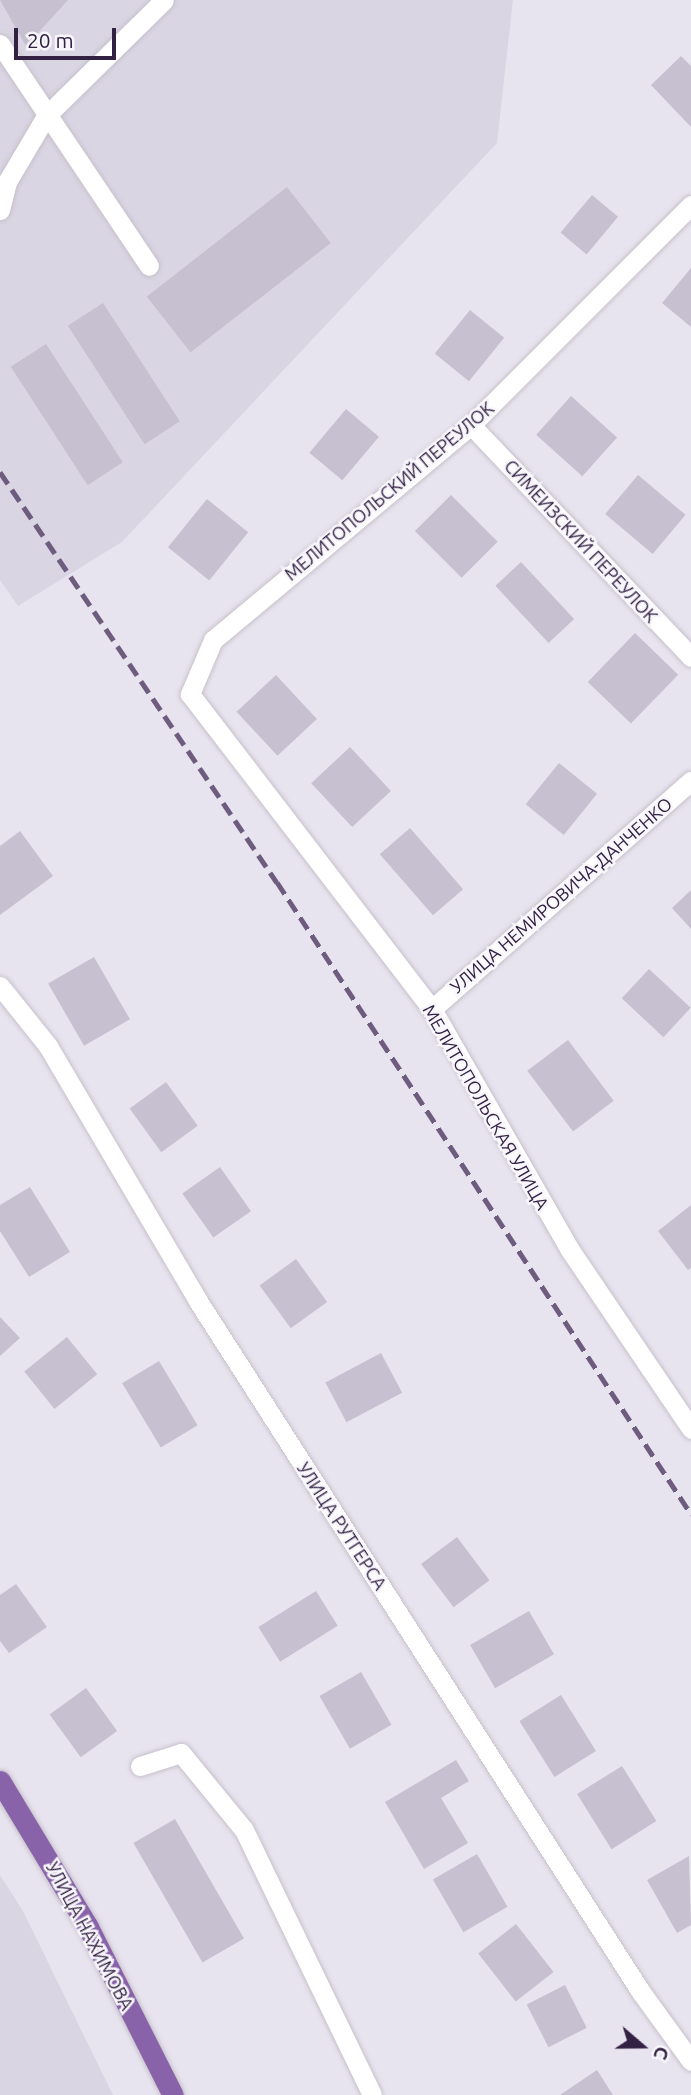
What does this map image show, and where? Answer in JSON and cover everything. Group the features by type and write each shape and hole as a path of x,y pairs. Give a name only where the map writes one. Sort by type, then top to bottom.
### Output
{"main road":[{"name":"УЛИЦА НАХИМОВА","path":"0,1781 88,1927 173,2095"}],"lane":[{"path":"0,209 8,182 46,116 164,0"},
{"path":"0,44 149,266"},
{"name":"МЕЛИТОПОЛЬСКИЙ ПЕРЕУЛОК","path":"190,694 213,640 471,425 691,205"},
{"name":"СИМЕИЗСКИЙ ПЕРЕУЛОК","path":"471,425 691,657"},
{"name":"МЕЛИТОПОЛЬСКАЯ УЛИЦА","path":"190,694 432,1009 570,1250 691,1429"},
{"name":"УЛИЦА НЕМИРОВИЧА-ДАНЧЕНКО","path":"432,1009 691,781"},
{"name":"УЛИЦА РУТГЕРСА","path":"0,986 48,1046 198,1301 641,1992 691,2061"},
{"path":"140,1766 181,1752 244,1830 372,2095"}],"shaded area":[{"path":"0,0 513,0 497,143 122,542 18,606 0,580"},
{"path":"0,1875 23,1911 113,2095 0,2095"}],"building":[{"path":"0,0 68,0 26,46"},
{"path":"681,56 691,66 691,127 651,85"},
{"path":"287,187 331,243 190,353 147,297"},
{"path":"592,195 618,217 587,254 561,233"},
{"path":"691,268 691,327 662,303"},
{"path":"103,303 180,421 145,444 68,326"},
{"path":"470,310 504,338 469,381 435,354"},
{"path":"46,344 123,462 88,485 11,367"},
{"path":"571,396 617,437 582,476 536,435"},
{"path":"346,409 379,437 342,480 309,453"},
{"path":"638,475 685,515 653,554 605,514"},
{"path":"451,495 498,542 462,578 415,531"},
{"path":"207,499 248,532 209,581 168,547"},
{"path":"521,562 574,619 549,643 495,586"},
{"path":"635,633 678,675 631,724 588,682"},
{"path":"276,675 317,719 277,756 237,712"},
{"path":"350,747 391,791 352,827 311,783"},
{"path":"559,763 597,794 564,835 526,804"},
{"path":"410,828 463,889 433,915 380,854"},
{"path":"20,831 53,876 0,915 0,846"},
{"path":"691,890 691,929 672,908"},
{"path":"94,957 130,1019 84,1046 48,984"},
{"path":"649,969 691,1008 663,1037 622,998"},
{"path":"568,1040 614,1101 573,1131 527,1071"},
{"path":"166,1082 198,1126 161,1152 130,1108"},
{"path":"220,1167 251,1211 213,1238 182,1193"},
{"path":"30,1187 70,1252 29,1277 0,1231 0,1205"},
{"path":"691,1205 691,1268 688,1270 658,1231"},
{"path":"296,1259 327,1302 291,1328 260,1285"},
{"path":"0,1317 20,1338 0,1356"},
{"path":"67,1337 97,1374 54,1409 24,1372"},
{"path":"381,1353 402,1393 347,1422 325,1383"},
{"path":"159,1361 198,1425 161,1447 122,1383"},
{"path":"457,1537 489,1580 454,1607 421,1564"},
{"path":"16,1584 47,1627 9,1653 0,1641 0,1595"},
{"path":"316,1591 338,1626 280,1662 258,1627"},
{"path":"529,1611 554,1654 495,1688 470,1645"},
{"path":"361,1672 392,1725 350,1749 319,1696"},
{"path":"86,1688 117,1731 81,1757 50,1714"},
{"path":"561,1695 596,1751 554,1777 519,1721"},
{"path":"456,1760 469,1781 441,1798 468,1843 424,1869 385,1802"},
{"path":"622,1766 656,1821 611,1849 577,1794"},
{"path":"175,1819 244,1939 202,1963 133,1843"},
{"path":"477,1854 508,1907 463,1932 433,1880"},
{"path":"689,1856 691,1925 677,1933 647,1880"},
{"path":"516,1924 554,1972 516,2002 478,1954"},
{"path":"565,1985 587,2028 548,2047 527,2005"},
{"path":"597,2070 613,2095 560,2095"}],"railway":[{"path":"0,472 277,882 691,1514"}]}
